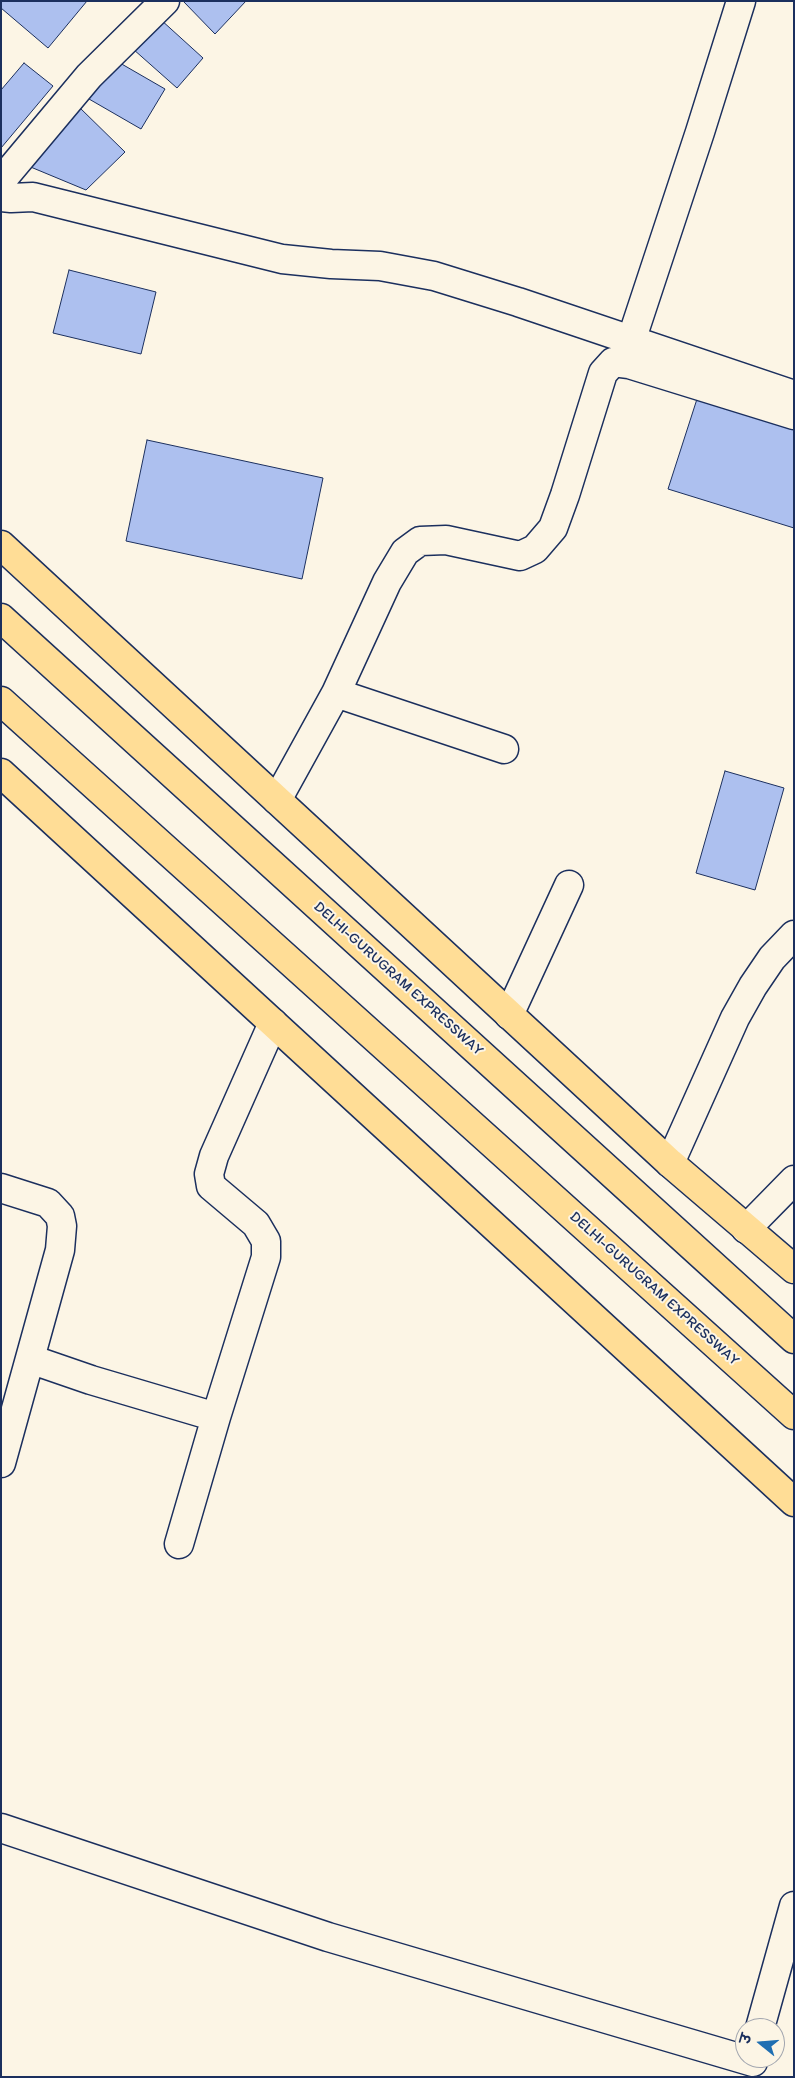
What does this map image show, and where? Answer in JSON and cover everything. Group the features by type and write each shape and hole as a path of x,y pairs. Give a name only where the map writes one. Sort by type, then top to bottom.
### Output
{"main road":[{"path":"1,545 670,1164 746,1229 790,1258"},
{"name":"DELHI-GURUGRAM EXPRESSWAY","path":"1,618 794,1339"},
{"name":"DELHI-GURUGRAM EXPRESSWAY","path":"1,701 794,1415"},
{"path":"1,773 794,1502"}],"street":[{"path":"1,181 89,76 165,1"},
{"path":"631,341 741,1"},
{"path":"1,197 32,197 282,259 332,264 361,264 406,270 518,302 794,395"},
{"path":"277,800 336,693 387,582 405,552 420,540 446,540 520,556 535,549 553,528 566,495 603,373 613,362 630,364 794,414"},
{"path":"336,693 504,749"},
{"path":"510,1015 569,885"},
{"path":"670,1164 734,1018 752,986 772,958 794,935"},
{"path":"179,1544 216,1416 266,1257 266,1241 256,1224 211,1186 209,1174 214,1156 272,1023"},
{"path":"746,1229 794,1180"},
{"path":"1,1188 48,1203 60,1216 62,1226 60,1250 1,1463"},
{"path":"30,1359 91,1380 216,1416"},
{"path":"1,1828 328,1937 496,1985 735,2060"},
{"path":"763,2018 794,1906"}],"building":[{"path":"1,1 87,1 48,48 1,8"},
{"path":"183,1 246,1 215,34"},
{"path":"160,19 203,58 177,88 133,49"},
{"path":"113,59 165,89 141,129 89,99"},
{"path":"24,63 53,86 1,148 1,90"},
{"path":"78,106 125,152 86,190 21,163"},
{"path":"69,270 156,292 141,354 53,333"},
{"path":"697,399 794,430 794,528 668,489"},
{"path":"147,440 323,478 302,579 126,541"},
{"path":"725,771 784,788 755,890 696,873"}]}
